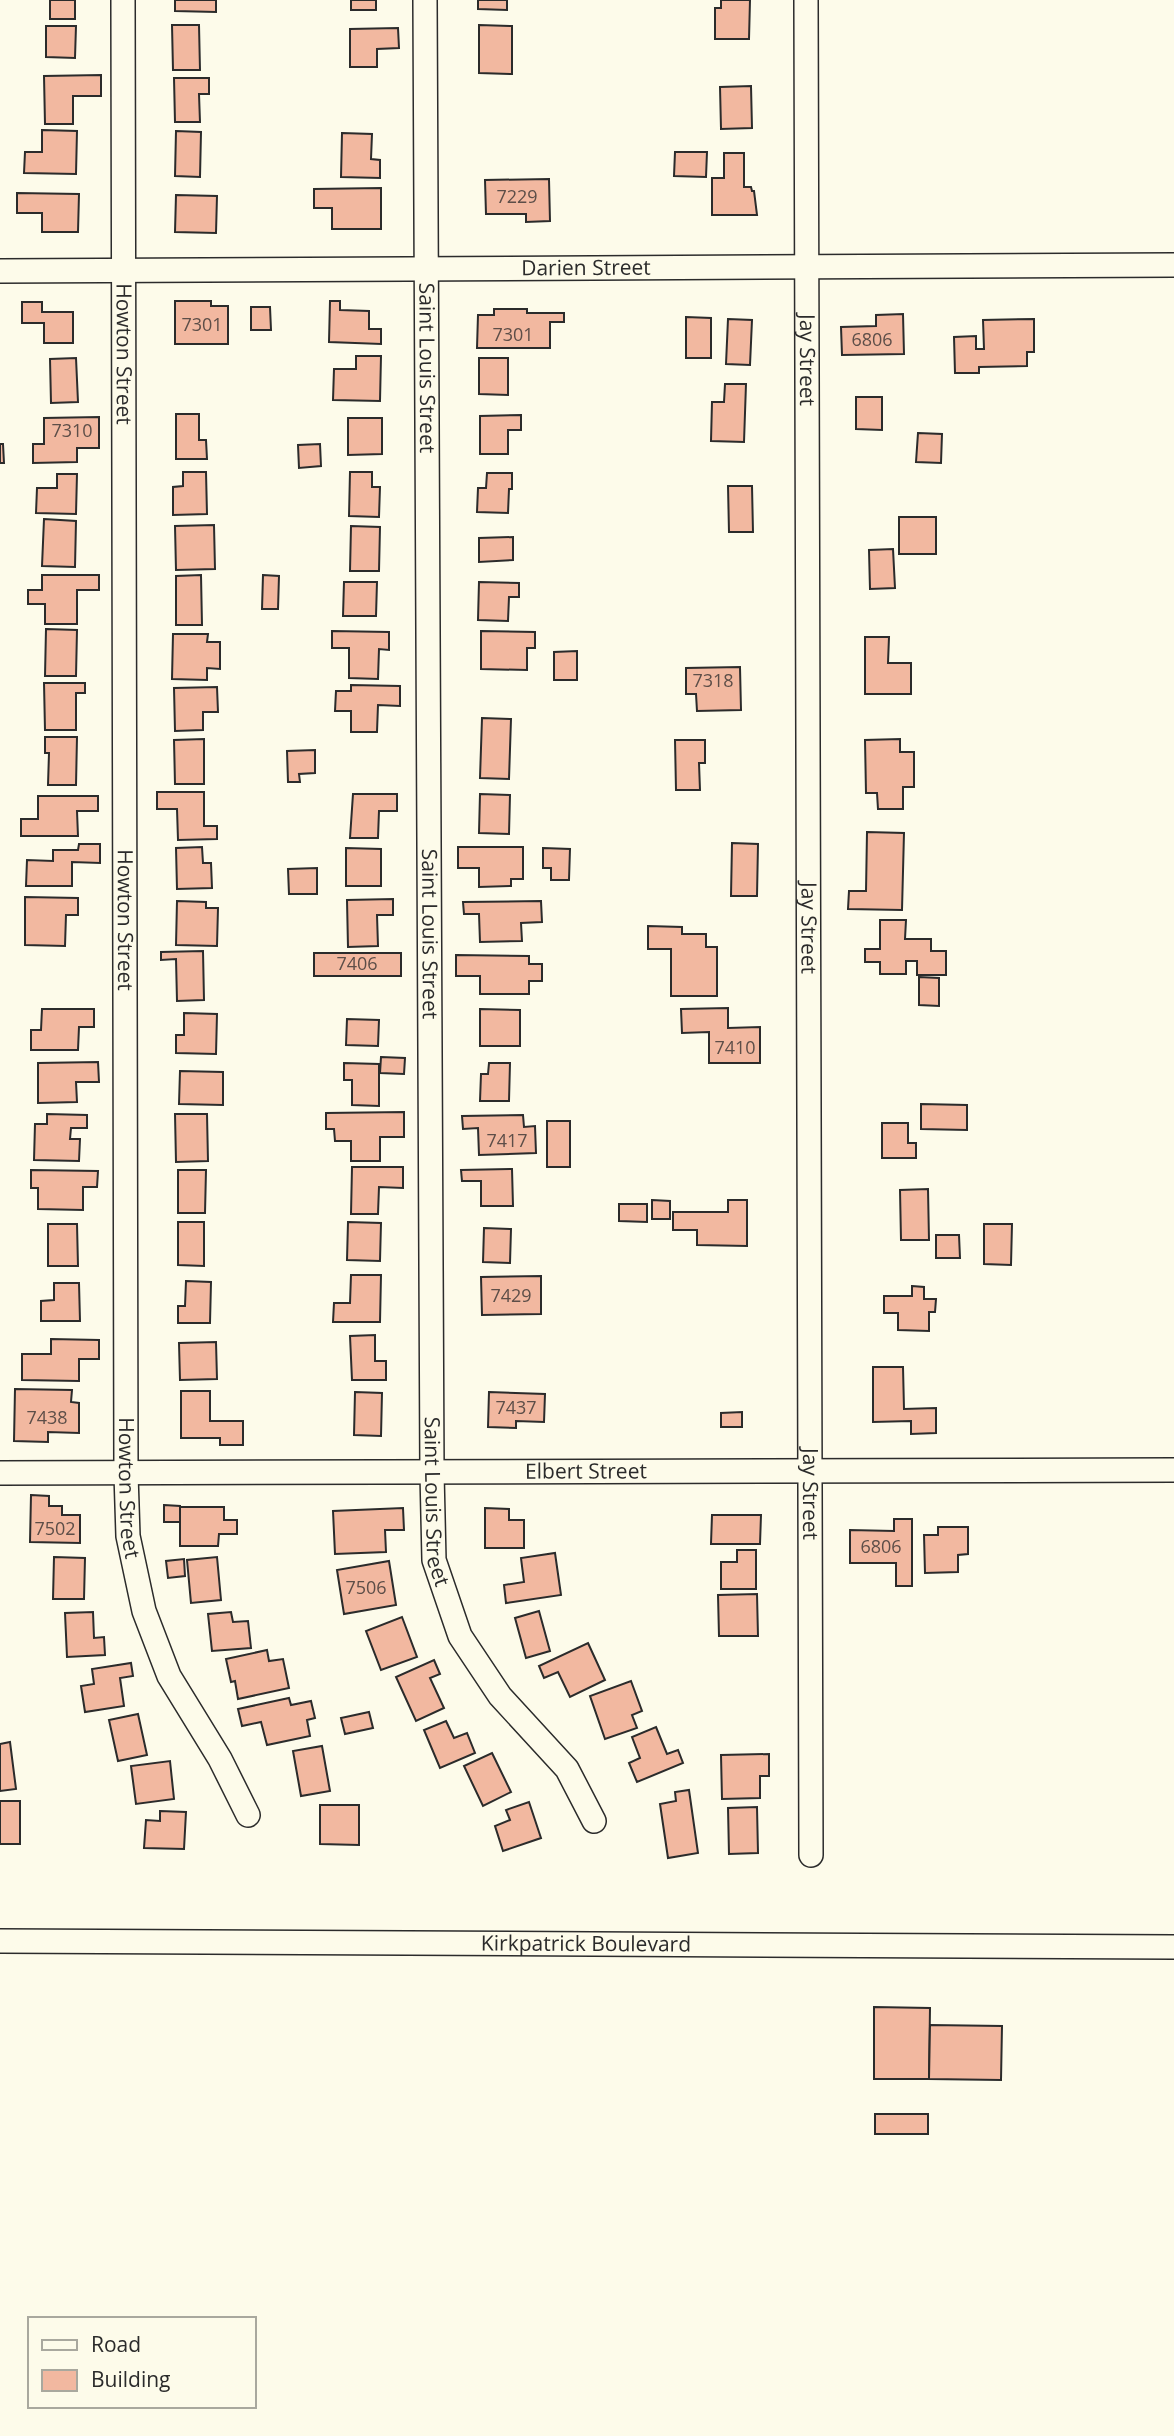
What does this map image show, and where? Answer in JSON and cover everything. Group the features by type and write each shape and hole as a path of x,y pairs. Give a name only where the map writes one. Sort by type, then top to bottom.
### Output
{"street":[{"name":"Howton Street","path":"123,0 128,1536 144,1611 169,1676 220,1759 248,1815"},
{"name":"Saint Louis Street","path":"425,0 434,1559 460,1636 500,1696 567,1769 594,1821"},
{"name":"Jay Street","path":"806,0 811,1855"},
{"name":"Darien Street","path":"0,271 1174,265"},
{"name":"Elbert Street","path":"0,1473 1174,1470"},
{"name":"Kirkpatrick Boulevard","path":"0,1941 1174,1947"}],"building":[{"path":"50,0 75,0 75,19 50,19"},
{"path":"175,0 216,0 216,12 175,11"},
{"path":"351,0 376,0 376,10 351,10"},
{"path":"478,0 507,0 507,10 478,9"},
{"path":"721,0 750,0 749,39 715,39 715,8 721,8"},
{"path":"172,25 199,25 200,70 173,70"},
{"path":"479,25 512,26 512,74 479,73"},
{"path":"46,26 76,26 75,58 46,57"},
{"path":"398,28 399,48 377,49 377,67 350,67 350,29"},
{"path":"101,75 101,96 73,96 73,124 45,124 44,76"},
{"path":"174,78 209,78 209,94 199,94 200,122 175,122"},
{"path":"751,86 752,128 721,129 720,87"},
{"path":"42,130 77,131 76,174 24,173 25,152 42,152"},
{"path":"176,131 201,132 200,177 175,176"},
{"path":"342,133 372,134 371,159 380,160 380,178 341,177"},
{"path":"675,152 707,152 706,177 674,176"},
{"path":"724,153 744,153 744,187 751,187 754,191 757,215 712,215 712,178 724,178"},
{"path":"549,179 550,221 526,222 526,214 486,214 485,180"},
{"path":"381,188 381,229 332,229 332,208 314,208 314,189"},
{"path":"17,193 79,194 78,232 42,232 42,213 17,213"},
{"path":"176,195 217,196 216,233 175,232"},
{"path":"175,301 211,301 211,306 228,306 228,344 175,344"},
{"path":"330,301 340,301 340,310 369,311 369,329 381,329 381,344 329,342"},
{"path":"22,302 42,302 42,312 73,312 73,343 44,343 44,323 22,323"},
{"path":"251,307 270,307 271,330 251,330"},
{"path":"494,309 527,309 527,313 564,313 564,322 550,322 550,348 477,348 478,315 494,315"},
{"path":"903,314 904,354 842,355 841,327 876,326 876,315"},
{"path":"686,317 711,318 711,358 686,358"},
{"path":"728,319 752,320 750,365 726,364"},
{"path":"1034,319 1034,352 1027,352 1027,366 979,367 979,373 955,373 954,337 976,336 976,349 984,349 983,320"},
{"path":"356,356 381,356 380,401 333,400 334,369 356,369"},
{"path":"76,358 78,402 51,403 50,359"},
{"path":"479,358 508,358 508,395 479,394"},
{"path":"725,384 746,384 744,442 711,441 712,402 724,402"},
{"path":"856,397 882,397 882,430 856,429"},
{"path":"176,414 199,414 199,440 206,440 207,459 176,459"},
{"path":"521,415 521,430 508,430 508,454 480,454 480,416"},
{"path":"99,417 99,448 77,448 77,462 33,463 33,444 44,444 44,418"},
{"path":"348,418 382,418 382,454 348,455"},
{"path":"918,433 942,434 941,463 916,462"},
{"path":"0,444 3,444 4,463 0,463"},
{"path":"320,444 321,466 299,468 298,445"},
{"path":"183,472 206,472 207,514 173,515 173,487 183,486"},
{"path":"350,472 372,472 372,487 380,487 379,517 349,516"},
{"path":"487,473 512,473 508,513 477,512 478,488 486,488"},
{"path":"57,474 77,474 76,514 36,513 37,488 57,488"},
{"path":"728,486 752,486 753,532 729,532"},
{"path":"899,517 936,517 936,554 899,554"},
{"path":"44,519 76,521 75,567 42,566"},
{"path":"214,525 215,569 176,570 175,526"},
{"path":"351,526 380,527 379,571 350,571"},
{"path":"513,537 513,560 479,562 479,538"},
{"path":"893,549 895,588 870,589 869,550"},
{"path":"42,575 99,575 99,590 77,590 77,624 45,624 45,604 28,604 28,590 42,590"},
{"path":"201,575 202,625 176,625 176,576"},
{"path":"263,575 279,576 278,609 262,609"},
{"path":"344,582 377,582 376,616 343,616"},
{"path":"479,582 519,583 519,597 509,597 508,621 478,620"},
{"path":"46,629 77,630 76,676 45,676"},
{"path":"332,631 389,632 389,650 379,649 378,679 349,678 349,648 332,648"},
{"path":"481,631 535,632 535,648 527,648 527,670 481,669"},
{"path":"173,634 208,634 207,642 220,642 220,669 207,668 207,680 172,679"},
{"path":"865,637 889,637 888,663 911,663 911,694 865,694"},
{"path":"577,651 577,680 554,680 554,652"},
{"path":"740,667 741,710 697,711 696,694 686,694 686,668"},
{"path":"44,683 85,683 85,693 76,693 76,730 45,730"},
{"path":"351,685 400,686 400,706 378,705 377,732 351,732 351,711 335,711 336,691 351,691"},
{"path":"217,687 218,712 203,712 203,730 175,731 174,688"},
{"path":"482,718 511,719 509,779 480,778"},
{"path":"45,737 77,737 76,785 48,785 49,753 45,753"},
{"path":"204,739 204,784 175,784 174,740"},
{"path":"900,739 900,752 914,752 914,787 903,787 903,809 878,809 877,793 866,793 865,740"},
{"path":"675,740 705,740 705,763 699,763 700,790 676,790"},
{"path":"315,750 315,773 299,774 300,782 288,782 287,751"},
{"path":"157,792 204,792 204,826 217,826 217,839 178,840 177,809 157,809"},
{"path":"353,794 397,794 397,811 379,811 378,838 350,838"},
{"path":"480,794 510,795 509,834 479,833"},
{"path":"38,796 98,796 98,811 77,811 78,836 21,836 21,819 38,819"},
{"path":"867,832 904,833 902,910 848,909 849,891 866,891"},
{"path":"732,843 758,844 757,896 731,896"},
{"path":"79,844 100,844 100,863 72,862 72,886 26,886 27,860 53,861 53,850 78,850"},
{"path":"202,847 203,863 211,863 212,888 177,889 176,848"},
{"path":"458,847 523,847 523,879 511,879 511,886 479,887 479,868 458,868"},
{"path":"346,848 381,849 381,886 346,886"},
{"path":"543,848 570,849 569,880 551,880 551,868 543,868"},
{"path":"317,868 317,894 289,894 288,869"},
{"path":"25,897 78,898 78,915 66,915 65,946 25,945"},
{"path":"393,899 393,915 377,915 378,946 348,947 347,900"},
{"path":"177,901 206,902 206,908 218,908 217,946 176,945"},
{"path":"541,901 542,922 521,923 522,941 480,942 479,914 464,914 463,902"},
{"path":"880,920 906,920 905,939 931,939 931,951 946,951 946,975 917,975 917,961 906,961 906,974 880,974 880,962 865,962 865,949 880,949"},
{"path":"648,926 682,927 682,934 706,934 706,947 717,947 717,996 671,996 671,949 648,949"},
{"path":"203,951 204,1000 177,1001 176,959 161,960 161,952"},
{"path":"314,953 401,953 401,976 314,976"},
{"path":"456,955 529,956 529,964 542,964 542,981 529,981 529,994 480,994 480,976 456,976"},
{"path":"919,977 939,978 939,1006 919,1005"},
{"path":"728,1008 728,1028 760,1027 760,1063 709,1063 709,1032 682,1033 681,1009"},
{"path":"42,1009 94,1009 94,1027 79,1027 78,1050 31,1050 31,1030 41,1030"},
{"path":"480,1009 520,1010 520,1046 480,1046"},
{"path":"184,1013 217,1014 216,1054 176,1053 176,1035 184,1035"},
{"path":"347,1019 379,1020 378,1046 346,1045"},
{"path":"381,1057 405,1058 404,1074 380,1073"},
{"path":"98,1062 99,1082 76,1082 77,1102 38,1103 38,1063"},
{"path":"344,1063 379,1064 379,1106 352,1105 352,1080 344,1080"},
{"path":"489,1063 510,1063 509,1101 480,1101 481,1074 488,1074"},
{"path":"180,1071 223,1072 223,1105 179,1104"},
{"path":"921,1104 967,1105 967,1130 921,1129"},
{"path":"404,1112 404,1137 380,1137 380,1161 351,1161 351,1141 335,1141 334,1129 326,1129 326,1113"},
{"path":"47,1114 87,1115 87,1128 71,1128 70,1139 80,1139 79,1161 34,1160 35,1124 47,1124"},
{"path":"175,1114 207,1114 208,1161 176,1162"},
{"path":"523,1115 524,1127 535,1126 536,1153 479,1155 478,1128 463,1129 462,1116"},
{"path":"547,1121 570,1121 570,1167 547,1167"},
{"path":"882,1123 908,1123 908,1143 916,1143 916,1158 882,1158"},
{"path":"352,1167 403,1167 403,1188 379,1187 378,1214 351,1214"},
{"path":"512,1169 513,1206 481,1206 481,1181 462,1181 461,1170"},
{"path":"31,1170 98,1171 97,1187 83,1187 83,1210 38,1209 38,1188 31,1188"},
{"path":"178,1170 206,1170 205,1213 178,1213"},
{"path":"928,1189 929,1240 901,1240 900,1190"},
{"path":"652,1200 670,1201 670,1219 652,1219"},
{"path":"728,1200 747,1200 747,1246 697,1245 697,1230 673,1230 673,1212 728,1212"},
{"path":"619,1204 647,1204 647,1222 619,1221"},
{"path":"178,1222 204,1222 204,1266 178,1265"},
{"path":"348,1222 381,1223 380,1261 347,1260"},
{"path":"48,1224 77,1224 78,1266 48,1266"},
{"path":"984,1224 1012,1224 1011,1265 984,1264"},
{"path":"484,1228 511,1229 510,1263 483,1262"},
{"path":"936,1235 959,1235 960,1258 936,1258"},
{"path":"351,1275 381,1275 380,1322 333,1322 334,1303 350,1303"},
{"path":"541,1276 541,1314 482,1315 481,1277"},
{"path":"186,1281 211,1282 210,1323 178,1323 178,1306 185,1306"},
{"path":"54,1283 79,1283 80,1321 41,1321 41,1301 54,1300"},
{"path":"912,1286 924,1287 924,1299 936,1299 935,1312 929,1312 929,1331 898,1330 898,1313 884,1313 884,1296 912,1296"},
{"path":"375,1335 375,1361 386,1361 386,1380 352,1380 350,1336"},
{"path":"51,1339 99,1340 99,1359 79,1359 79,1381 22,1380 22,1354 51,1354"},
{"path":"216,1342 217,1379 180,1380 179,1343"},
{"path":"873,1367 903,1367 904,1409 936,1408 936,1433 911,1434 911,1421 873,1422"},
{"path":"15,1389 72,1390 71,1402 79,1403 79,1433 48,1432 48,1442 14,1441"},
{"path":"181,1391 210,1391 210,1421 243,1421 243,1445 220,1445 220,1438 181,1438"},
{"path":"355,1392 382,1393 381,1436 354,1435"},
{"path":"489,1392 545,1394 544,1422 516,1421 516,1428 488,1427"},
{"path":"742,1412 742,1427 721,1427 721,1413"},
{"path":"31,1495 49,1496 49,1506 62,1506 62,1515 80,1515 80,1543 30,1542"},
{"path":"164,1505 180,1506 180,1522 164,1522"},
{"path":"180,1507 224,1507 224,1520 237,1520 237,1534 219,1534 218,1546 180,1546"},
{"path":"403,1508 404,1530 385,1530 386,1552 335,1554 333,1511"},
{"path":"485,1508 509,1509 509,1520 524,1520 524,1548 485,1548"},
{"path":"712,1515 761,1515 760,1544 711,1544"},
{"path":"894,1519 912,1519 912,1586 896,1586 896,1563 850,1563 850,1530 894,1531"},
{"path":"938,1527 968,1527 968,1554 958,1555 958,1572 925,1573 924,1535 938,1535"},
{"path":"737,1550 756,1550 756,1589 721,1589 721,1562 737,1562"},
{"path":"555,1553 561,1595 506,1603 504,1585 524,1582 521,1558"},
{"path":"54,1557 85,1558 84,1599 53,1599"},
{"path":"217,1557 221,1600 191,1603 187,1560"},
{"path":"184,1559 185,1576 168,1578 166,1561"},
{"path":"389,1561 396,1605 344,1614 337,1570"},
{"path":"757,1594 758,1636 719,1636 718,1595"},
{"path":"539,1611 550,1651 526,1658 515,1618"},
{"path":"93,1612 94,1638 104,1637 105,1655 67,1657 65,1613"},
{"path":"231,1612 233,1622 248,1621 251,1648 212,1651 208,1614"},
{"path":"402,1617 417,1657 381,1670 366,1631"},
{"path":"588,1643 605,1680 570,1697 558,1672 544,1678 539,1666"},
{"path":"267,1650 269,1661 283,1659 289,1688 238,1699 235,1681 231,1682 226,1659"},
{"path":"434,1660 440,1674 430,1678 444,1708 416,1721 396,1677"},
{"path":"131,1663 133,1676 120,1678 124,1706 85,1712 81,1686 94,1684 92,1669"},
{"path":"631,1681 642,1711 632,1715 637,1728 605,1739 590,1696"},
{"path":"289,1698 291,1705 311,1701 315,1718 307,1720 310,1736 267,1745 261,1722 242,1726 238,1709"},
{"path":"369,1712 373,1728 345,1734 341,1718"},
{"path":"138,1714 147,1755 118,1761 109,1720"},
{"path":"446,1721 454,1738 467,1733 475,1753 440,1768 424,1730"},
{"path":"656,1727 667,1754 678,1750 683,1763 637,1782 629,1763 640,1758 632,1737"},
{"path":"10,1742 16,1789 0,1791 0,1744"},
{"path":"322,1746 330,1791 301,1796 293,1751"},
{"path":"492,1753 511,1792 483,1806 464,1766"},
{"path":"769,1754 769,1776 760,1776 760,1798 722,1799 721,1755"},
{"path":"170,1761 174,1799 136,1804 131,1766"},
{"path":"689,1790 698,1853 668,1858 660,1804 676,1801 675,1792"},
{"path":"0,1801 20,1801 20,1844 0,1844"},
{"path":"529,1802 541,1838 503,1851 495,1826 510,1820 506,1810"},
{"path":"320,1805 359,1805 359,1845 320,1844"},
{"path":"757,1807 758,1853 729,1854 728,1808"},
{"path":"160,1811 186,1812 184,1849 144,1848 146,1820 160,1821"},
{"path":"874,2007 930,2008 929,2079 874,2079"},
{"path":"930,2025 1002,2026 1001,2080 929,2079"},
{"path":"875,2114 928,2114 928,2134 875,2134"}]}
